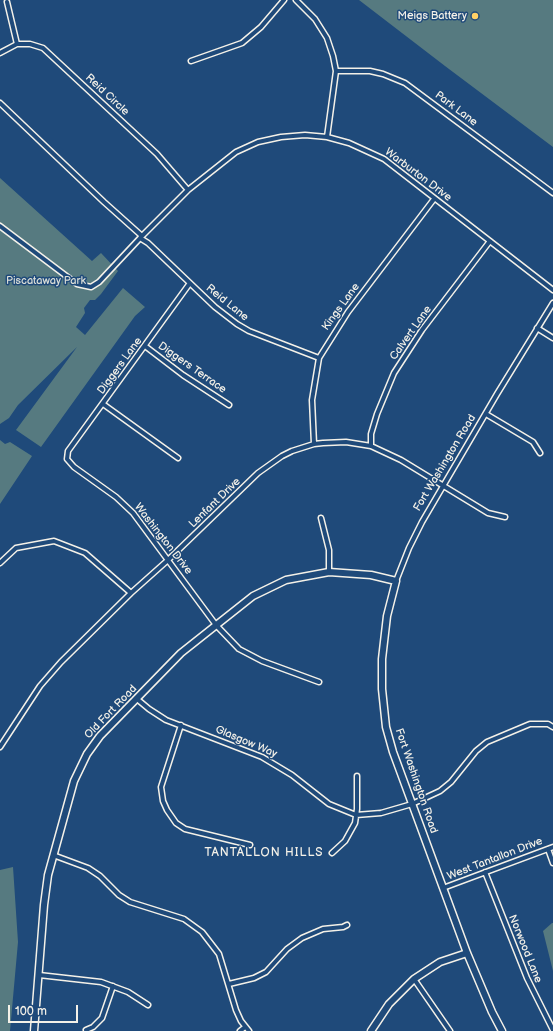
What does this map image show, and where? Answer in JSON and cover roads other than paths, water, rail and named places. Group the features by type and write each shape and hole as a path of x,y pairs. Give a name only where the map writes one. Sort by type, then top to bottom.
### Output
{"main road":[{"name":"Old Fort Road","path":"34,1031 44,905 53,854 74,782 87,754 100,736 181,653 264,589 286,580 329,572 370,575 396,581"},
{"name":"Fort Washington Road","path":"396,581 384,635 382,694 390,740 466,953 502,1031"},
{"path":"371,1031 389,1004 414,979 440,962 466,953"}],"street":[{"path":"191,61 242,43 261,26 284,0"},
{"path":"296,0 307,9 323,31 333,56 336,71 327,137"},
{"path":"0,53 17,44 7,2"},
{"name":"Reid Circle","path":"17,44 34,45 50,54 157,154 188,190"},
{"name":"Park Lane","path":"336,71 370,71 383,74 405,83 553,193"},
{"path":"0,103 141,237"},
{"name":"Warburton Drive","path":"0,226 77,284 89,288 100,282 141,237 188,190 227,158 250,145 290,136 327,137 349,143 376,155 553,290"},
{"name":"Kings Lane","path":"314,444 312,400 319,358 348,312 434,199"},
{"name":"Reid Lane","path":"141,237 220,312 243,328 319,358"},
{"name":"Calvert Lane","path":"371,446 371,434 374,423 391,380 422,330 490,241"},
{"name":"Diggers Lane","path":"66,459 68,451 190,283"},
{"name":"Fort Washington Road","path":"396,581 409,548 443,487 553,303"},
{"path":"537,328 553,338"},
{"name":"Diggers Terrace","path":"145,346 183,375 229,405"},
{"path":"103,404 178,458"},
{"path":"486,414 533,442 540,454"},
{"name":"Lenfant Drive","path":"0,747 40,686 61,662 131,593 168,560 258,473 282,456 314,444 346,442 371,446 400,460 488,513 506,517"},
{"name":"Washington Drive","path":"66,459 74,467 129,509 216,626 239,649 262,661 319,682"},
{"path":"321,518 329,550 329,572"},
{"path":"0,563 16,548 54,541 85,553 131,593"},
{"name":"Glasgow Way","path":"137,699 149,710 166,720 262,757 292,775 329,804 356,815 381,813 412,804 446,786 456,777 476,751 487,742 530,724 548,724 553,726"},
{"path":"181,726 161,787 163,801 170,815 176,823 185,829 250,845"},
{"path":"332,853 348,836 356,815 357,776"},
{"name":"West Tantallon Drive","path":"443,888 553,847"},
{"path":"548,849 553,863"},
{"path":"53,854 88,868 100,876 130,902 184,919 198,927 218,950 236,1010 245,1027 250,1031"},
{"name":"Norwood Lane","path":"485,872 526,978 553,1030"},
{"path":"229,984 254,978 266,972 287,949 302,938 323,929 343,927 347,925"},
{"path":"39,975 91,980 128,992 148,1004"},
{"path":"414,979 450,1031"},
{"path":"86,1030 93,1027 102,1018 113,986"},
{"path":"240,1031 245,1027"}],"place":[{"name":"Meigs Battery","path":"475,16"}],"district":[{"name":"TANTALLON HILLS","path":"264,853"}],"park label":[{"name":"Piscataway Park","path":"46,281"}]}
